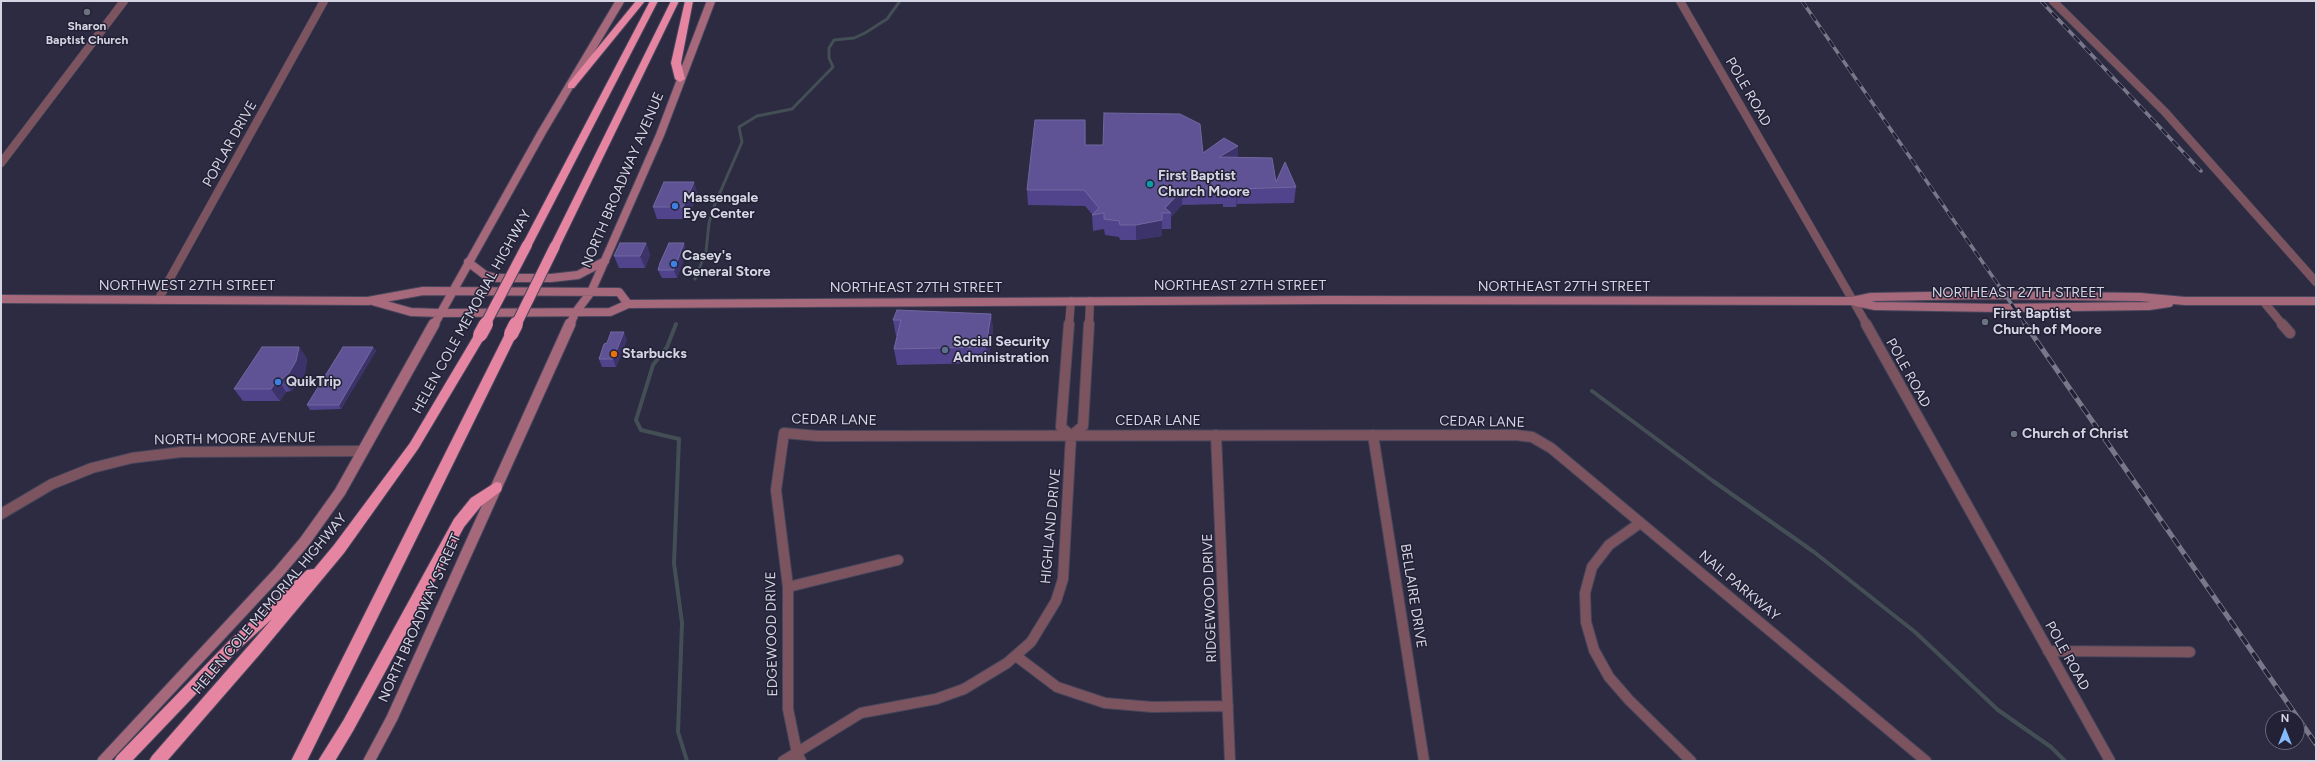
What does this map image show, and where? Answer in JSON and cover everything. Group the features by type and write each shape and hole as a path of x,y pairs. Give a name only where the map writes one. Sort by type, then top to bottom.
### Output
{"highway":[{"path":"571,86 641,1"},
{"name":"HELEN COLE MEMORIAL HIGHWAY","path":"157,761 256,650 339,549 414,446 480,335 654,1"},
{"path":"299,761 675,1"},
{"path":"680,79 676,63 689,1"},
{"path":"326,761 348,726 459,523 476,502 496,487"},
{"path":"122,761 234,645 339,549"}],"main road":[{"path":"103,761 278,573 305,541 340,492 542,132 571,86 620,1"},
{"name":"NORTH BROADWAY AVENUE","path":"575,313 591,292 660,135 680,79 711,1"},
{"path":"468,262 485,275 496,278 551,278 578,275 605,261"},
{"name":"NORTHWEST 27TH STREET","path":"1,299 372,301 423,291 591,292"},
{"path":"591,292 619,292 628,304"},
{"name":"NORTHWEST 27TH STREET","path":"372,301 411,312 575,313"},
{"name":"NORTHEAST 27TH STREET","path":"575,313 610,312 628,304 1070,301 1852,301 1875,306 1999,308 2149,306 2185,301 2316,301"},
{"path":"496,487 575,313"},
{"name":"NORTH BROADWAY STREET","path":"370,761 392,718 496,487"}],"street":[{"path":"1,163 124,1"},
{"name":"POPLAR DRIVE","path":"158,300 324,1"},
{"name":"POLE ROAD","path":"1680,1 1852,301 2110,761"},
{"path":"2053,1 2165,112 2316,282"},
{"path":"1070,301 1061,427 1071,436 1083,426 1090,301"},
{"path":"2263,301 2290,333"},
{"name":"CEDAR LANE","path":"784,433 818,436 1515,435 1532,437"},
{"name":"EDGEWOOD DRIVE","path":"784,433 776,490 788,587 788,709 799,757"},
{"name":"RIDGEWOOD DRIVE","path":"1216,435 1230,761"},
{"name":"BELLAIRE DRIVE","path":"1374,435 1424,761"},
{"name":"HIGHLAND DRIVE","path":"783,761 799,757 855,715 870,710 921,702 950,694 979,681 1016,656 1040,629 1060,592 1063,579 1071,436"},
{"name":"NAIL PARKWAY","path":"1532,437 1551,448 1926,761"},
{"name":"NORTH MOORE AVENUE","path":"1,514 52,484 92,468 132,458 181,452 362,451"},
{"path":"1640,523 1609,545 1592,567 1585,593 1586,622 1594,650 1609,677 1625,696 1691,761"},
{"path":"788,587 898,560"},
{"path":"2048,651 2190,652"},
{"path":"1016,656 1057,687 1105,703 1152,706 1228,706"}],"building":[{"name":"First Baptist Church Moore","path":"1104,113 1180,114 1200,124 1203,153 1224,138 1238,146 1219,157 1272,158 1276,182 1285,162 1296,187 1238,189 1237,191 1223,191 1223,189 1183,189 1165,208 1171,213 1162,213 1162,220 1136,225 1120,225 1119,221 1104,219 1104,213 1092,215 1099,208 1084,190 1027,190 1035,120 1085,120 1085,145 1103,145"},
{"path":"664,182 694,182 683,207 653,207"},
{"path":"620,243 646,243 640,256 614,256"},
{"path":"669,243 684,243 674,270 658,270 660,263"},
{"path":"897,310 991,314 986,347 894,349 901,320 893,320"},
{"path":"611,332 624,332 613,359 599,359 604,344 607,343"},
{"path":"262,347 299,347 296,361 289,373 282,379 278,379 271,389 234,389"},
{"name":"QuikTrip","path":"343,347 373,347 339,405 307,405"}],"waterway":[{"path":"695,279 706,252 709,223 715,204 742,142 739,127 757,116 792,109 833,67 829,58 829,48 834,40 854,38 865,33 887,19 900,1"},
{"path":"676,324 667,347 653,365 636,420 641,430 679,439 674,563 682,623 678,732 687,761"},
{"path":"1592,391 1713,481 1814,552 1915,632 1998,710 2051,747 2065,761"}],"railway":[{"path":"1802,1 2026,325"},
{"path":"2041,1 2201,171"},
{"path":"2025,324 2316,744"}],"place":[{"name":"Sharon Baptist Church","path":"87,12"},
{"name":"First Baptist Church Moore","path":"1150,184"},
{"name":"Massengale Eye Center","path":"675,206"},
{"name":"Casey's General Store","path":"674,264"},
{"name":"First Baptist Church of Moore","path":"1985,322"},
{"name":"Social Security Administration","path":"945,350"},
{"name":"Starbucks","path":"614,354"},
{"name":"QuikTrip","path":"278,382"},
{"name":"Church of Christ","path":"2014,434"}]}
